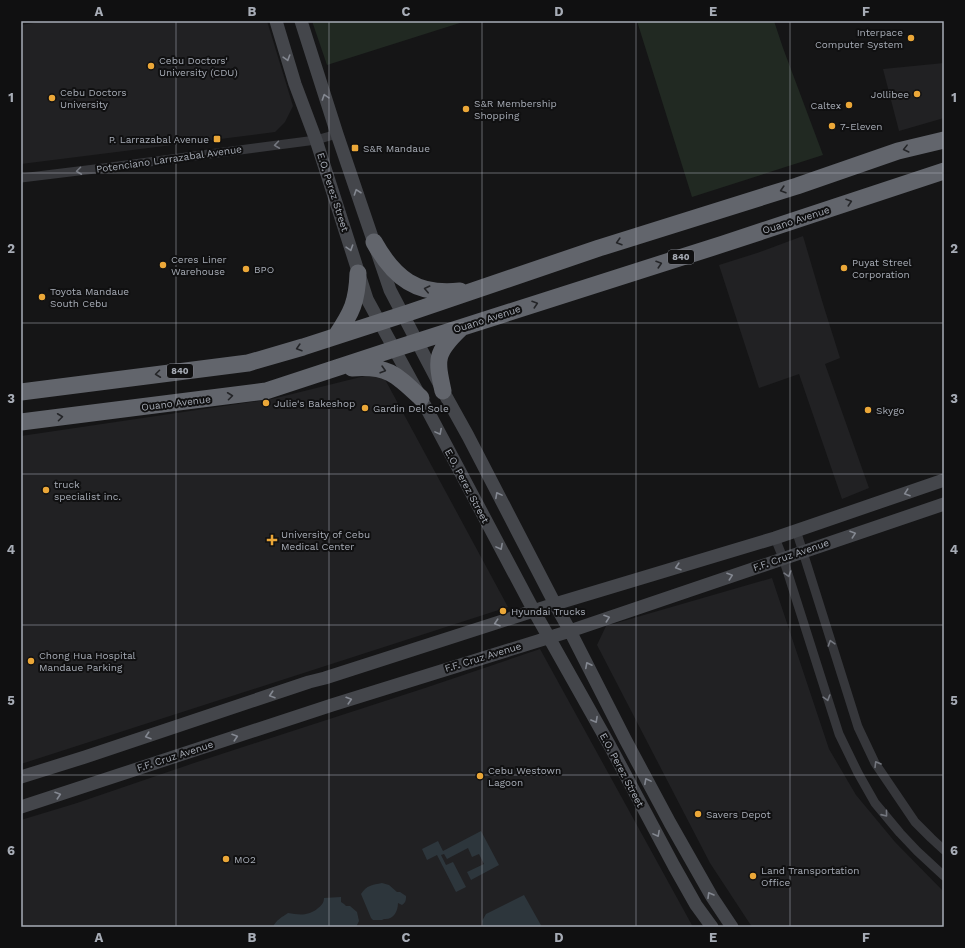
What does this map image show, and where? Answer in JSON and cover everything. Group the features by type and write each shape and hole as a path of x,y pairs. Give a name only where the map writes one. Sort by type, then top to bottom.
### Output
{"highway":[{"name":"840","path":"21,392 248,363 379,322 599,248 797,186 898,151 944,140"},
{"name":"Ouano Avenue","path":"21,422 266,391 723,244 944,171"},
{"path":"374,242 392,269 405,280 418,286 446,292 480,288"},
{"path":"336,336 353,307 357,294 358,273"},
{"path":"443,391 438,365 439,354 443,347 462,327"},
{"path":"330,370 363,367 381,369 393,373 421,398"}],"main road":[{"name":"E.O. Perez Street","path":"276,21 295,84 316,140 367,299 534,611 674,866 696,905 712,927"},
{"name":"E.O. Perez Street","path":"301,21 337,134 390,290 468,436 625,739 712,897 732,927"},
{"path":"21,777 309,682 555,604 775,538 944,480"},
{"name":"F.F. Cruz Avenue","path":"21,807 332,705 570,631 944,504"},
{"path":"674,866 690,857"}],"street":[{"name":"Potenciano Larrazabal Avenue","path":"21,178 316,140 337,134"},
{"path":"796,530 858,727 876,763 898,797 916,822 944,850"},
{"path":"775,538 783,558 838,734 875,803 916,851 944,876"}],"shaded area":[{"name":"Cebu Doctors' University (CDU)","path":"46,21 267,21 293,106 285,122 275,132 21,164 21,25"},
{"path":"312,21 466,21 327,65"},
{"path":"637,21 774,21 823,155 692,197"},
{"name":"Jollibee","path":"944,63 944,118 899,131 883,69"},
{"path":"803,236 840,358 825,364 869,488 842,499 799,374 759,388 719,265"},
{"path":"381,372 508,607 21,764 21,436 272,399"},
{"path":"772,578 829,749 856,795 895,842 944,892 944,927 753,927 710,863 597,645 606,626"},
{"path":"540,649 693,927 21,927 21,820 77,803"},
{"path":"481,831 499,865 471,880 467,872 484,864 479,854 472,857 468,848 447,859 444,854 441,855 446,865 453,862 466,887 456,892 437,855 427,860 422,849 438,841 443,851"},
{"path":"382,883 389,885 397,892 400,892 406,896 406,900 402,905 398,903 396,912 392,917 382,920 373,920 361,894 368,887"},
{"path":"524,895 542,927 483,927 482,921 486,914"},
{"path":"341,897 341,902 346,906 350,906 357,912 359,921 356,927 273,927 281,917 288,913 307,914 321,906 324,898"}],"place":[{"name":"Interpace Computer System","path":"911,38"},
{"name":"Cebu Doctors' University (CDU)","path":"151,66"},
{"name":"Jollibee","path":"917,94"},
{"name":"Cebu Doctors University","path":"52,98"},
{"name":"Caltex","path":"849,105"},
{"name":"S&R Membership Shopping","path":"466,109"},
{"name":"7-Eleven","path":"832,126"},
{"name":"P. Larrazabal Avenue","path":"217,139"},
{"name":"S&R Mandaue","path":"355,148"},
{"name":"Ceres Liner Warehouse","path":"163,265"},
{"name":"Puyat Streel Corporation","path":"844,268"},
{"name":"BPO","path":"246,269"},
{"name":"Toyota Mandaue South Cebu","path":"42,297"},
{"name":"Julie's Bakeshop","path":"266,403"},
{"name":"Gardin Del Sole","path":"365,408"},
{"name":"Skygo","path":"868,410"},
{"name":"truck specialist inc.","path":"46,490"},
{"name":"University of Cebu Medical Center","path":"272,540"},
{"name":"Hyundai Trucks","path":"503,611"},
{"name":"Chong Hua Hospital Mandaue Parking","path":"31,661"},
{"name":"Cebu Westown Lagoon","path":"480,776"},
{"name":"Savers Depot","path":"698,814"},
{"name":"MO2","path":"226,859"},
{"name":"Land Transportation Office","path":"753,876"}]}
